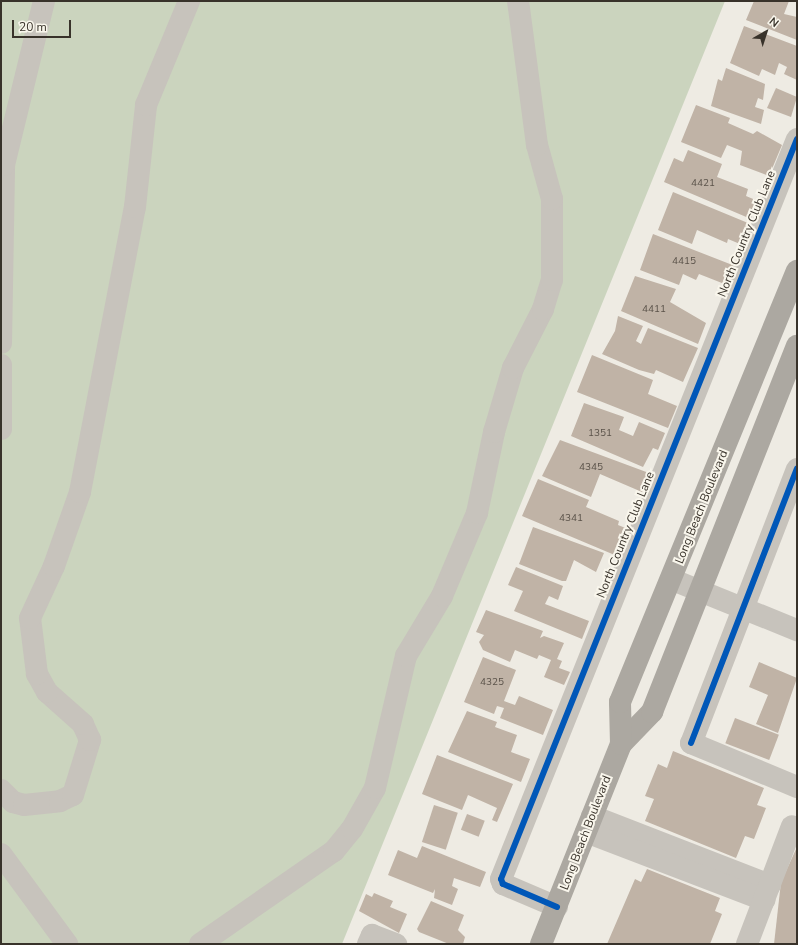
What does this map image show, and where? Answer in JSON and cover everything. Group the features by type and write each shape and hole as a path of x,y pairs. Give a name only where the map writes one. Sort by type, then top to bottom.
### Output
{"main road":[{"name":"Long Beach Boulevard","path":"621,744 620,702 673,580 797,271"},
{"name":"Long Beach Boulevard","path":"541,944 621,744 652,712 797,346"}],"street":[{"path":"1,343 4,165 44,1"},
{"path":"1,790 12,802 24,805 60,802 73,795 90,740 83,724 47,692 37,674 30,618 54,566 80,492 135,207 146,105 189,1"},
{"path":"200,944 334,851 352,829 375,788 406,656 442,596 476,513 494,432 513,368 542,309 552,280 552,199 537,145 518,1"},
{"name":"North Country Club Lane","path":"557,907 503,884 500,879 797,139"},
{"path":"1,365 1,429"},
{"path":"797,469 691,743 797,788"},
{"path":"673,580 700,589 797,630"},
{"path":"589,824 767,892"},
{"path":"747,944 792,826"},
{"path":"1,854 45,919 67,944"},
{"path":"368,944 372,935 396,944"}],"green space":[{"path":"1,1 725,1 342,944 1,944"}],"building":[{"path":"754,1 789,1 784,14 797,17 797,40 746,20"},
{"path":"744,26 797,46 797,80 784,74 787,67 779,63 775,75 762,69 759,76 730,63"},
{"path":"726,68 765,84 763,100 758,98 755,107 764,110 761,124 711,106 718,79 722,81"},
{"path":"776,88 797,97 791,117 767,108"},
{"path":"696,105 730,118 728,123 753,134 757,131 782,145 769,176 740,165 742,151 727,145 721,158 681,142"},
{"path":"688,150 722,164 717,177 748,189 746,196 758,201 751,219 664,182 674,158 683,162"},
{"path":"673,192 748,223 740,244 728,239 727,243 697,230 692,244 658,230"},
{"path":"653,234 735,266 727,285 699,274 696,280 683,274 679,285 640,270"},
{"path":"635,276 676,289 670,302 706,323 698,344 621,311"},
{"path":"618,316 643,326 636,341 641,344 648,328 698,348 683,382 656,370 654,374 639,370 602,354 615,331"},
{"path":"592,355 653,380 648,394 677,406 668,428 577,392"},
{"path":"584,403 624,417 619,430 633,436 639,422 665,433 658,450 653,448 643,467 571,436"},
{"path":"560,440 649,473 642,492 600,474 591,497 542,476"},
{"path":"538,479 589,500 586,507 619,521 618,525 628,529 617,556 522,516"},
{"path":"533,527 604,553 596,572 574,560 566,581 562,581 519,564"},
{"path":"516,567 563,586 558,600 549,596 545,604 589,621 582,639 514,611 523,591 508,585"},
{"path":"486,610 543,631 540,638 544,636 564,643 557,659 562,661 559,668 570,672 564,685 544,677 551,660 539,655 537,659 515,650 510,662 483,650 479,642 484,635 476,632"},
{"path":"483,657 516,670 504,701 515,705 519,696 553,710 543,735 500,718 504,708 497,706 494,714 464,702"},
{"path":"759,662 797,678 778,733 756,724 768,695 749,687"},
{"path":"467,711 497,722 495,727 517,735 511,752 530,759 521,782 448,752"},
{"path":"735,718 779,735 769,760 725,743"},
{"path":"673,751 764,788 757,805 766,808 754,839 745,836 736,858 645,821 654,799 645,796 658,764 667,768"},
{"path":"437,755 513,784 497,822 492,820 497,808 468,795 462,810 422,794"},
{"path":"434,805 458,813 446,850 422,842"},
{"path":"467,814 485,821 479,837 461,830"},
{"path":"422,846 486,872 480,887 454,878 452,886 458,889 452,905 434,898 435,889 433,893 388,875 398,850 417,858"},
{"path":"797,847 797,944 774,944 781,882"},
{"path":"647,869 720,898 715,911 722,914 710,944 607,944 635,879 641,882"},
{"path":"374,893 393,901 390,907 407,914 399,933 359,911 366,894 372,897"},
{"path":"431,901 464,915 458,930 465,937 463,944 449,944 419,932 417,929"}],"cycle path":[{"path":"557,907 503,884 501,879 797,139"},
{"path":"691,743 797,469"}]}
